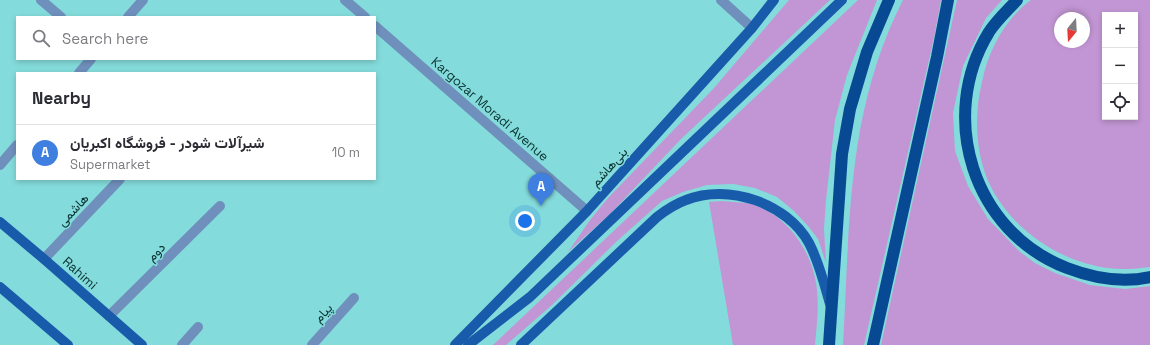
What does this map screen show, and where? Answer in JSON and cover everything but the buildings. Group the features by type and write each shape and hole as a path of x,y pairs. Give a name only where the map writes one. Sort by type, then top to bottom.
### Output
{"highway":[{"path":"829,345 842,154 850,109 866,52 889,0"},
{"path":"873,345 937,57 948,0"},
{"path":"1017,0 990,31 970,76 965,109 965,131 968,153 976,178 990,207 1011,231 1034,251 1057,264 1083,274 1110,279 1138,280 1150,277"}],"main road":[{"name":"بنی‌هاشم","path":"455,345 587,211 752,28 774,0"},
{"path":"468,345 530,296 842,0"},
{"path":"521,345 657,217 686,199 709,195 728,194 747,197 769,206 791,220 808,242 819,266 831,306"},
{"name":"Rahimi","path":"0,222 142,345"},
{"path":"0,287 68,345"}],"street":[{"path":"41,0 60,16"},
{"path":"129,16 143,0"},
{"path":"345,0 364,16"},
{"path":"720,0 752,28"},
{"name":"Kargozar Moradi Avenue","path":"376,27 587,211"},
{"path":"80,72 89,60"},
{"path":"0,165 16,146"},
{"name":"هاشمی","path":"44,259 119,180"},
{"name":"دوم","path":"109,316 220,206"},
{"name":"پیام","path":"312,345 354,298"},
{"path":"182,345 198,327"}],"shaded area":[{"path":"789,0 830,0 681,139 610,214 568,252 590,220 608,198 714,88"},
{"path":"858,0 877,0 847,75 835,120 824,229 826,263 818,239 794,211 777,197 755,188 733,184 707,185 683,192 662,201 616,242 552,305 506,345 493,345"},
{"path":"903,0 941,0 934,38 864,345 843,345 850,212 854,169 861,126 871,84 884,42"},
{"path":"957,0 1002,0 986,18 963,66 953,113 955,151 968,186 988,219 1019,251 1035,263 1055,273 1090,285 1125,289 1150,286 1150,345 881,345"},
{"path":"1031,0 1150,0 1150,267 1129,269 1108,268 1072,259 1054,250 1023,228 998,199 989,183 981,159 977,133 979,94 993,47 1013,16"},
{"path":"721,201 752,204 764,209 774,215 793,232 807,254 817,286 818,311 815,345 733,345 709,202"}],"place":[{"name":"شیرآلات شودر - فروشگاه اکبریان","path":"541,206"}]}
